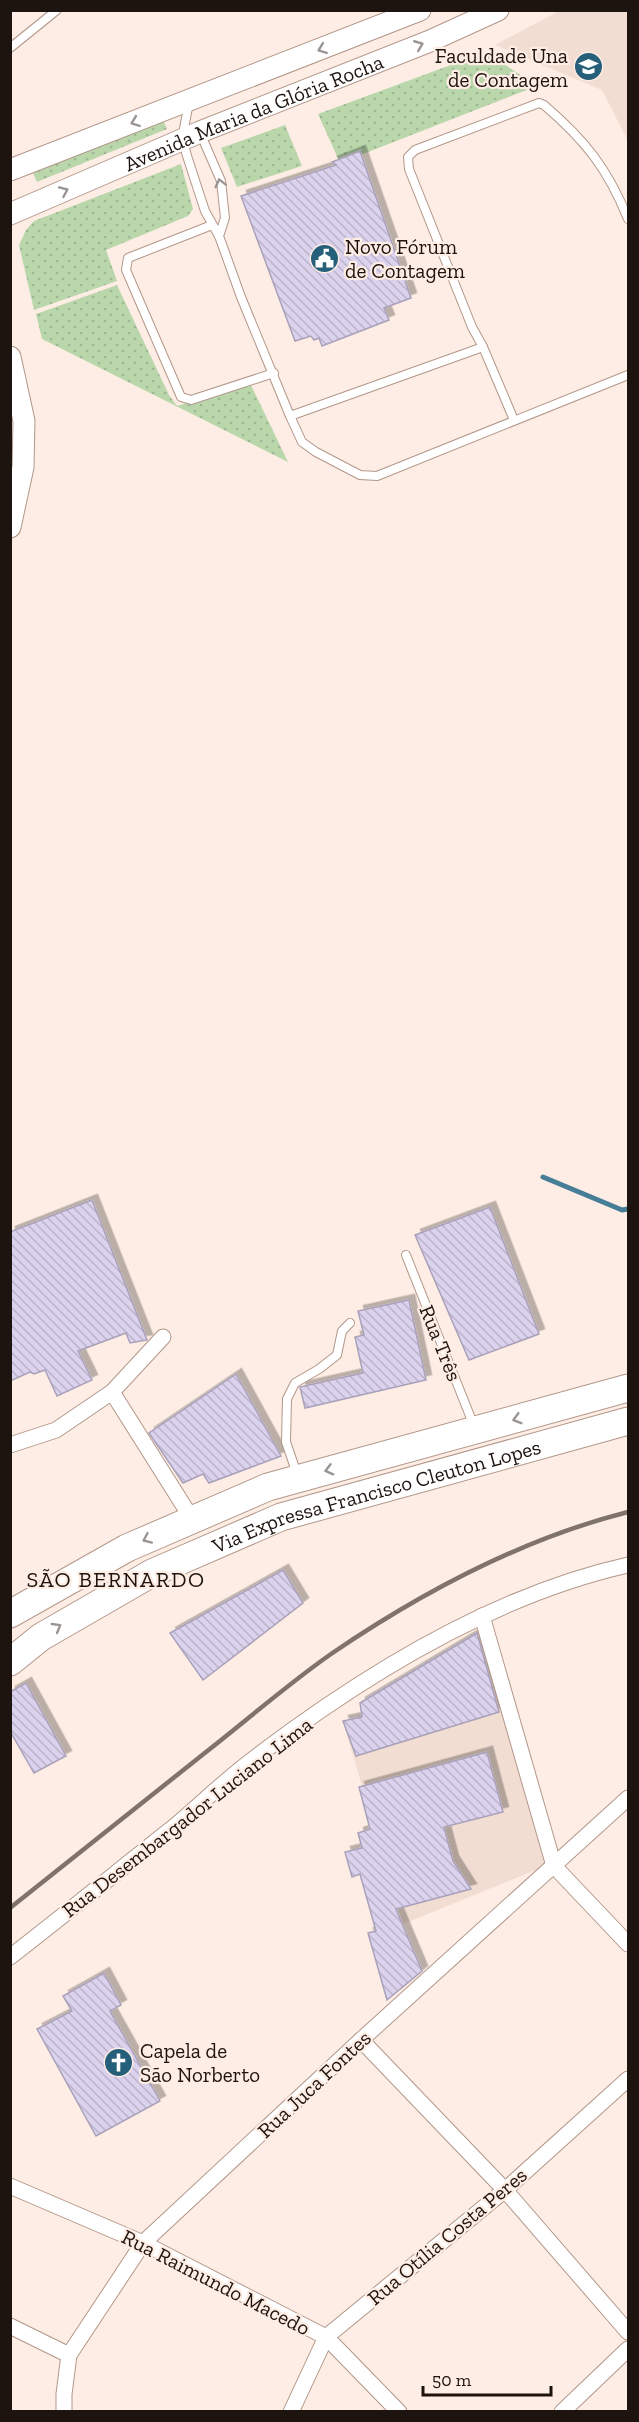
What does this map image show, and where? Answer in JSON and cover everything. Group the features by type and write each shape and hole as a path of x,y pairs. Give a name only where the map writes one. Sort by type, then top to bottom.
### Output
{"highway":[{"name":"Via Expressa Francisco Cleuton Lopes","path":"10,1614 127,1548 267,1487 628,1388"},
{"name":"Via Expressa Francisco Cleuton Lopes","path":"10,1662 41,1637 152,1573 281,1517 628,1421"}],"street":[{"name":"Avenida Maria da Glória Rocha","path":"10,170 420,10"},
{"name":"Avenida Maria da Glória Rocha","path":"10,214 191,136 430,40 498,10"},
{"path":"10,357 24,421 23,467 10,527"},
{"path":"10,1445 56,1430 112,1392 163,1336"},
{"path":"112,1392 192,1519"},
{"name":"Rua Desembargador Luciano Lima","path":"10,1957 172,1828 256,1757 336,1700 420,1647 482,1616 592,1573 628,1565"},
{"path":"482,1616 554,1866 628,1944"},
{"name":"Rua Juca Fontes","path":"64,2412 69,2355 143,2243 361,2040 628,1798"},
{"path":"361,2040 505,2190 628,2331"},
{"name":"Rua Otília Costa Peres","path":"291,2412 326,2337 505,2190 628,2079"},
{"name":"Rua Raimundo Macedo","path":"10,2186 143,2243 326,2337 399,2412"},
{"path":"10,2326 69,2355"},
{"path":"562,2412 628,2349"}],"lane":[{"path":"10,48 57,10"},
{"path":"190,100 191,136 205,211 219,236 241,297 290,416 302,442 316,452 367,477 377,476 628,375"},
{"path":"514,420 472,327 409,169 408,158 415,150 539,103 573,129 599,160 628,219"},
{"path":"191,136 221,181 225,218 219,236"},
{"path":"212,225 128,258 126,270 181,397 191,400 274,373"},
{"path":"290,416 483,347"},
{"name":"Rua Três","path":"406,1255 476,1430"},
{"path":"298,1479 286,1442 287,1399 295,1383 337,1355 342,1330 350,1323"}],"shaded area":[{"name":"Faculdade Una de Contagem","path":"561,10 628,11 628,141 602,90 495,45"},
{"path":"485,1633 548,1865 403,1924 344,1725"}],"green space":[{"path":"486,52 537,86 340,163 318,114"},
{"path":"163,120 167,129 37,182 33,173"},
{"path":"285,125 302,166 237,187 221,148"},
{"path":"181,164 193,209 188,216 106,250 117,281 34,310 19,245 26,230 34,221"},
{"path":"117,285 169,395 177,406 250,383 288,462 42,339 36,314"}],"building":[{"path":"360,151 411,298 384,308 389,320 322,346 319,338 314,340 311,336 295,341 241,196 336,165 332,162"},
{"path":"92,1200 147,1340 130,1343 126,1333 78,1351 92,1380 57,1396 45,1370 34,1374 30,1372 10,1381 10,1232"},
{"path":"490,1207 539,1334 469,1360 415,1235"},
{"path":"409,1300 426,1380 305,1408 300,1387 363,1373 355,1337 364,1335 358,1311"},
{"path":"236,1374 281,1456 209,1483 203,1474 183,1483 149,1433"},
{"path":"283,1570 303,1603 203,1680 170,1633"},
{"path":"477,1633 499,1712 356,1756 343,1721 362,1717 360,1703"},
{"path":"26,1683 66,1756 34,1773 10,1731 10,1692"},
{"path":"487,1752 503,1812 444,1827 453,1861 471,1889 396,1909 422,1971 387,2000 368,1933 376,1931 360,1874 352,1877 345,1852 362,1848 358,1833 370,1829 359,1787"},
{"name":"Capela de São Norberto","path":"104,1973 121,2005 110,2011 160,2101 96,2136 37,2029 72,2011 63,1996"}],"waterway":[{"path":"543,1177 622,1210 628,1209"}],"railway":[{"path":"10,1908 299,1677 366,1631 437,1589 511,1552 588,1523 628,1512"}],"place":[{"name":"Faculdade Una de Contagem","path":"589,67"},
{"name":"Novo Fórum de Contagem","path":"324,258"},
{"name":"Capela de São Norberto","path":"119,2062"}],"district":[{"name":"SÃO BERNARDO","path":"116,1579"}]}
